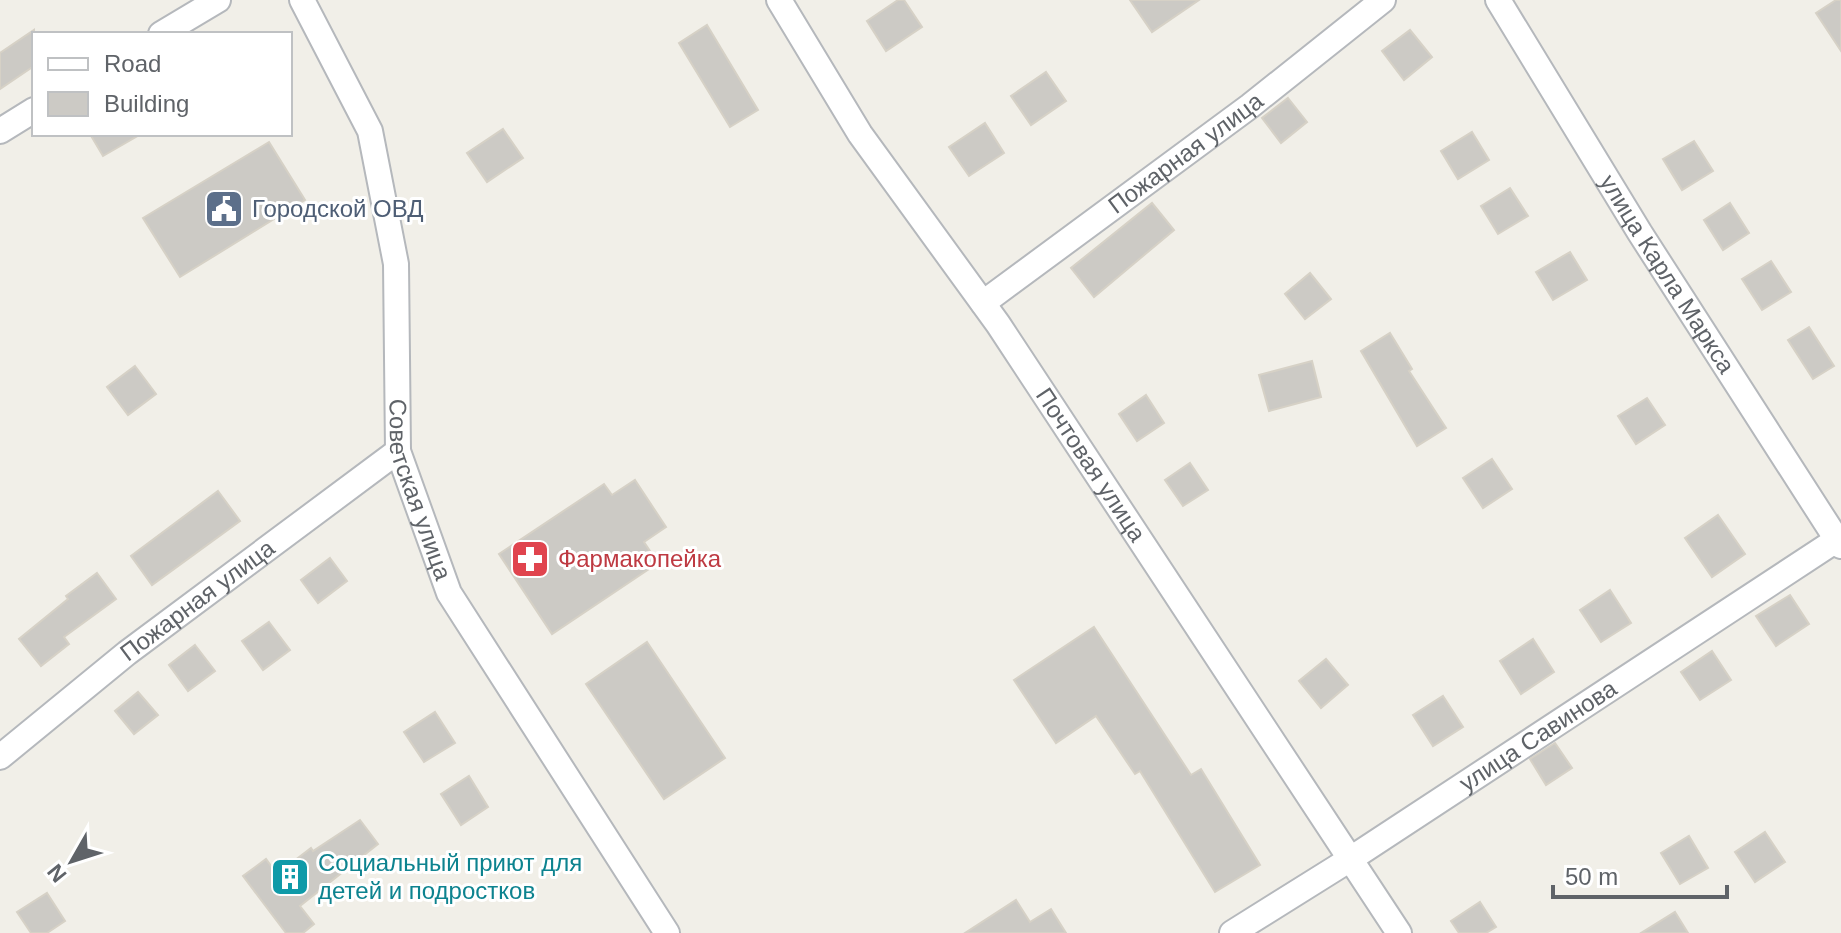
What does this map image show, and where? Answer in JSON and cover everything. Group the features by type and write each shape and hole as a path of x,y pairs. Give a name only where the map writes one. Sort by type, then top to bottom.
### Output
{"street":[{"path":"164,32 218,0"},
{"name":"Советская улица","path":"302,0 370,131 396,264 398,451 449,593 667,933"},
{"name":"Почтовая улица","path":"779,0 860,134 983,303 1399,933"},
{"name":"Пожарная улица","path":"983,303 1250,106 1383,0"},
{"name":"улица Карла Маркса","path":"1498,0 1640,233 1839,541"},
{"path":"0,131 32,111"},
{"name":"Пожарная улица","path":"0,757 127,653 398,451"},
{"name":"улица Савинова","path":"1232,933 1839,541"}],"building":[{"path":"898,0 904,0 922,27 886,51 867,21"},
{"path":"1130,0 1199,0 1152,32"},
{"path":"1841,0 1841,51 1816,13"},
{"path":"707,25 758,110 730,127 679,43"},
{"path":"34,30 32,67 0,89 0,53"},
{"path":"1410,30 1432,57 1404,80 1382,51"},
{"path":"1046,72 1066,101 1031,125 1011,96"},
{"path":"1288,98 1307,122 1281,143 1262,118"},
{"path":"985,123 1004,153 969,176 949,147"},
{"path":"503,129 523,158 487,182 467,153"},
{"path":"1472,132 1489,160 1458,179 1441,151"},
{"path":"91,136 138,136 103,156"},
{"path":"1694,141 1713,171 1682,190 1663,159"},
{"name":"Городской ОВД","path":"269,142 305,200 180,277 143,218"},
{"path":"1510,188 1528,216 1498,234 1481,206"},
{"path":"1152,203 1174,230 1094,297 1071,268"},
{"path":"1730,203 1749,233 1723,250 1704,220"},
{"path":"1570,252 1587,280 1553,300 1536,272"},
{"path":"1771,261 1791,292 1762,310 1742,279"},
{"path":"1310,273 1331,299 1305,319 1285,294"},
{"path":"1809,327 1834,366 1813,379 1788,340"},
{"path":"1390,333 1412,369 1409,371 1446,428 1417,446 1361,351"},
{"path":"1312,361 1321,397 1269,411 1259,375"},
{"path":"135,366 156,394 128,415 107,387"},
{"path":"1146,395 1164,423 1137,441 1119,414"},
{"path":"1647,398 1665,425 1636,444 1618,416"},
{"path":"1492,459 1512,489 1483,508 1463,478"},
{"path":"1190,463 1208,490 1183,506 1165,480"},
{"path":"635,480 666,527 644,542 658,563 552,634 499,554 604,484 612,495"},
{"path":"218,491 240,521 152,585 131,556"},
{"path":"1718,515 1745,554 1712,577 1685,538"},
{"path":"330,558 347,581 318,603 301,580"},
{"path":"97,573 116,599 64,637 69,644 41,666 19,639 68,599 66,596"},
{"path":"1610,590 1631,623 1601,642 1580,610"},
{"path":"1790,595 1809,624 1776,646 1756,616"},
{"path":"269,622 290,650 263,670 242,641"},
{"path":"1094,627 1191,775 1201,769 1260,865 1215,892 1140,771 1135,774 1096,716 1056,743 1014,680"},
{"path":"1533,639 1554,672 1521,694 1500,661"},
{"path":"647,642 725,758 664,799 586,684"},
{"path":"195,645 215,671 188,691 169,665"},
{"path":"1712,651 1731,680 1700,700 1681,672"},
{"path":"1326,659 1348,685 1321,708 1299,681"},
{"path":"138,692 158,715 134,734 115,711"},
{"path":"1443,696 1463,727 1433,746 1413,715"},
{"path":"435,712 455,743 424,762 404,732"},
{"path":"1555,743 1572,768 1546,785 1530,759"},
{"path":"469,776 488,807 461,825 441,794"},
{"name":"Социальный приют для детей и подростков","path":"360,820 378,844 300,906 314,924 303,933 286,933 243,876 266,859 277,874 311,848 313,851"},
{"path":"1765,832 1785,862 1755,882 1735,852"},
{"path":"1689,836 1708,868 1680,884 1661,853"},
{"path":"47,893 65,921 47,933 31,933 17,912"},
{"path":"1016,900 1030,922 1051,909 1066,933 965,933"},
{"path":"1480,902 1496,927 1486,933 1459,933 1451,921"},
{"path":"1675,912 1688,933 1641,933"}],"place":[{"name":"Городской ОВД","path":"224,209"},
{"name":"Фармакопейка","path":"530,559"},
{"name":"Социальный приют для детей и подростков","path":"290,877"}]}
